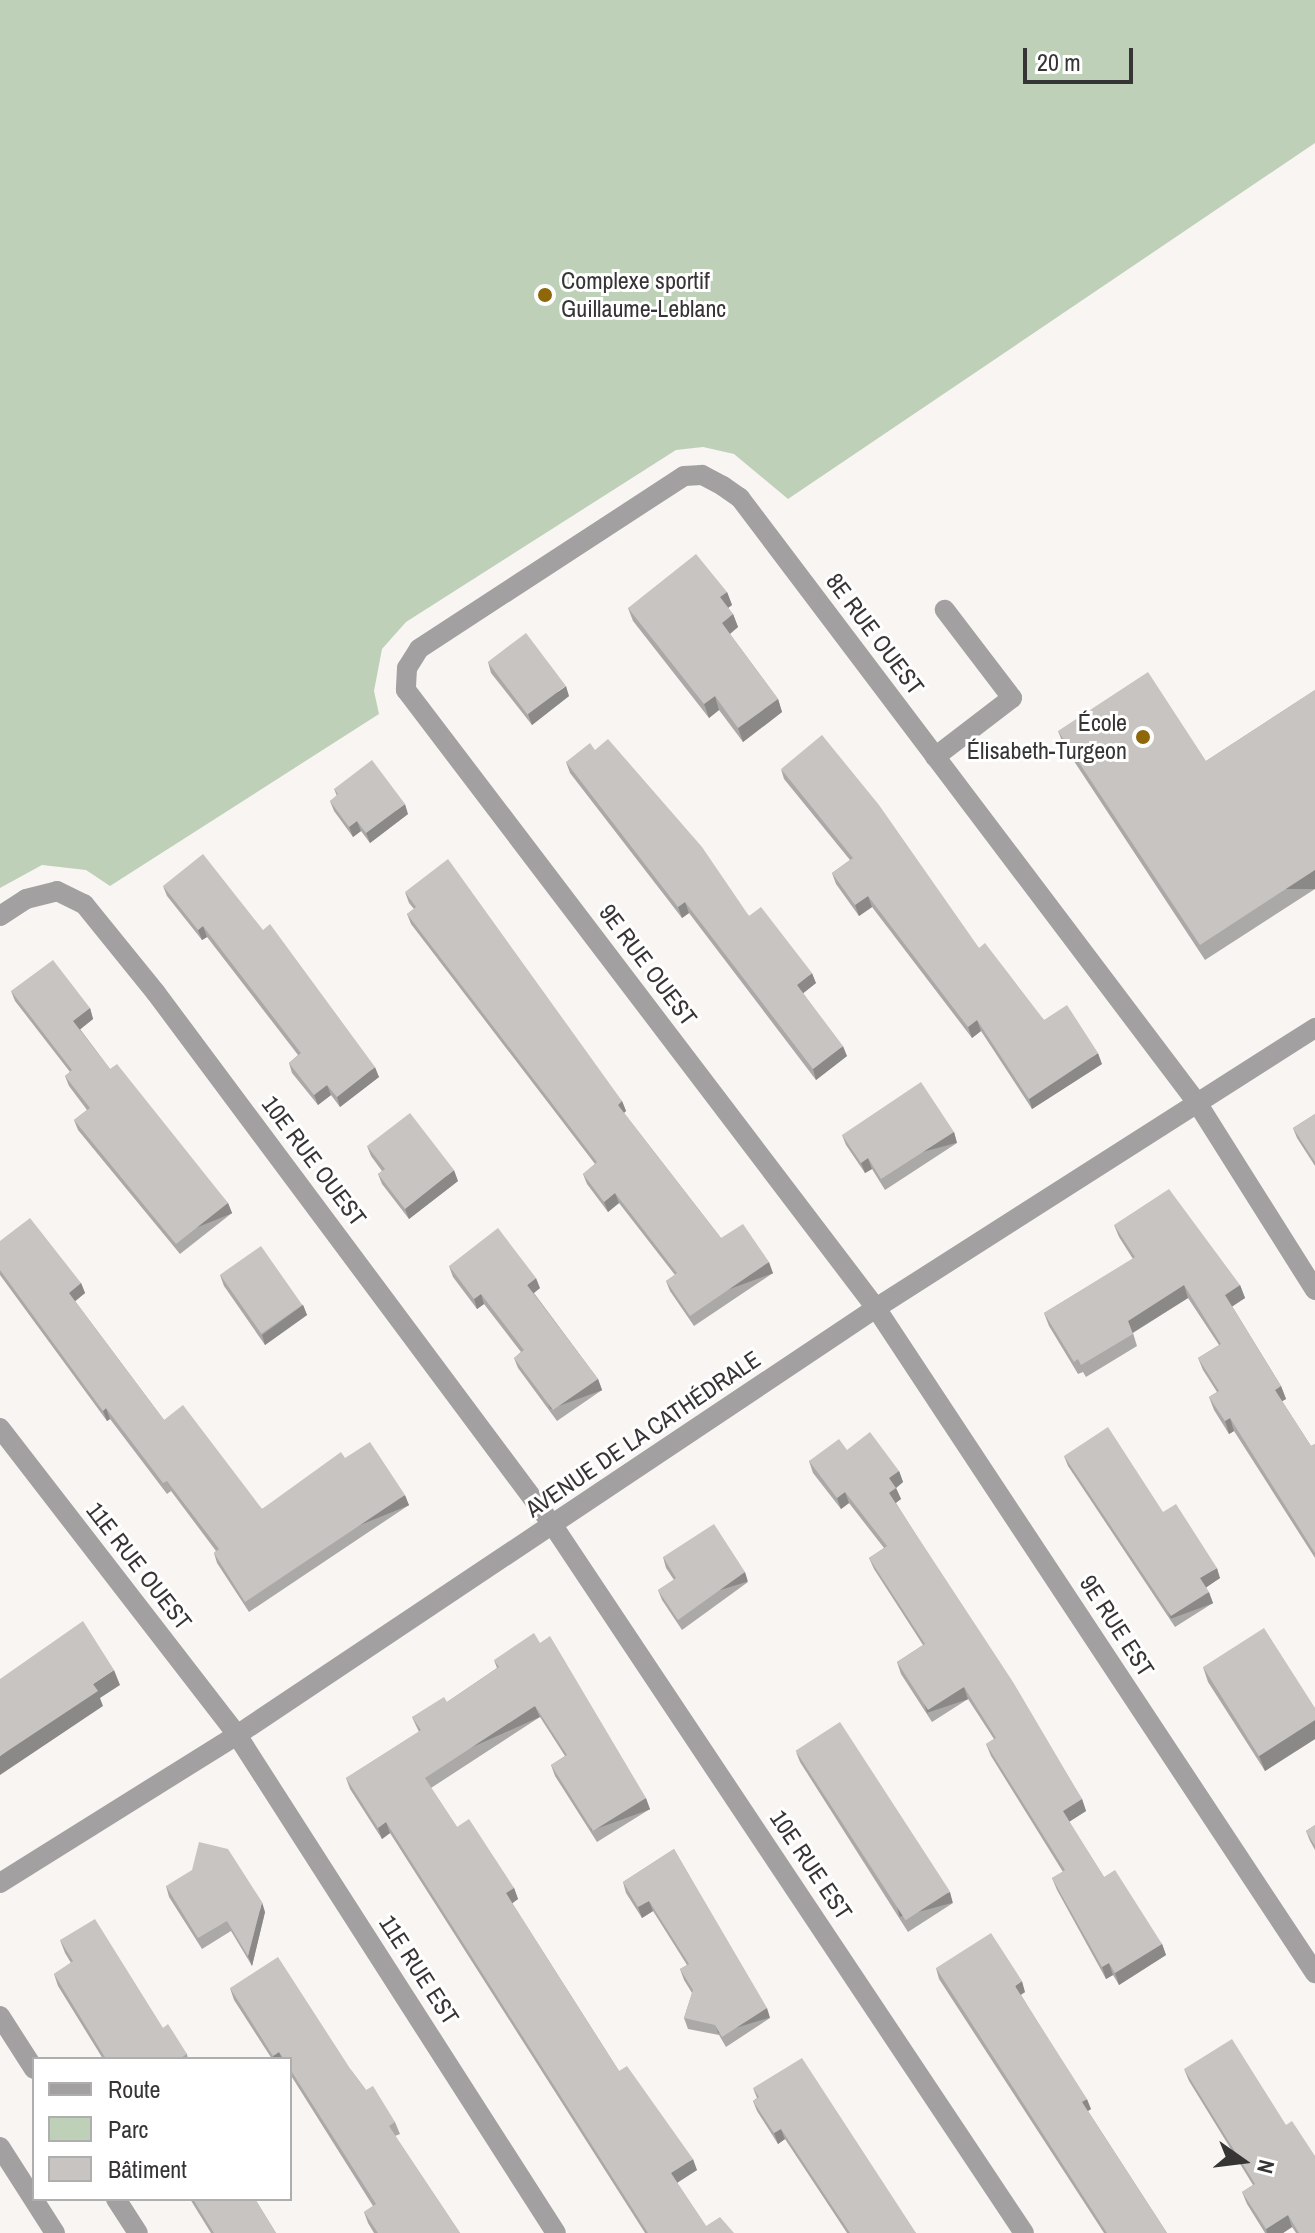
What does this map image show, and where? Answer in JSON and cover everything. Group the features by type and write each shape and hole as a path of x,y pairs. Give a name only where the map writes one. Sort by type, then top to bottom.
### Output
{"street":[{"name":"8E RUE OUEST","path":"419,649 677,480 702,475 740,498 1198,1104 1315,1290"},
{"path":"935,757 1012,698 945,610"},
{"name":"9E RUE OUEST","path":"419,649 407,668 406,690 876,1308"},
{"name":"10E RUE OUEST","path":"0,916 26,899 57,891 84,904 554,1527"},
{"name":"AVENUE DE LA CATHÉDRALE","path":"0,1883 237,1735 554,1527 876,1308 1315,1028"},
{"name":"9E RUE EST","path":"876,1308 1315,1973"},
{"name":"11E RUE OUEST","path":"0,1428 237,1735"},
{"name":"10E RUE EST","path":"554,1527 1024,2233"},
{"name":"11E RUE EST","path":"237,1735 556,2233"},
{"path":"0,2016 32,2066"},
{"path":"0,2147 32,2197"},
{"path":"35,2201 55,2233"},
{"path":"117,2201 138,2233"}],"green space":[{"name":"Complexe sportif Guillaume-Leblanc","path":"0,0 1315,0 1315,143 788,499 734,454 703,447 676,450 406,622 382,649 374,691 379,714 110,886 86,870 42,865 0,888"}],"building":[{"path":"696,554 727,592 720,597 733,614 722,623 778,699 738,728 715,696 704,704 628,608"},
{"path":"526,633 566,686 527,715 488,662"},
{"path":"1148,672 1206,761 1315,690 1315,870 1200,945 1058,731"},
{"path":"822,735 879,805 979,948 985,943 1044,1020 1067,1005 1098,1053 1029,1099 977,1020 968,1027 868,896 855,905 832,873 853,858 781,769"},
{"path":"608,739 702,847 749,916 761,907 812,973 797,985 843,1046 813,1069 685,902 678,907 566,762 590,743 595,750"},
{"path":"372,760 405,804 366,833 357,821 349,827 330,801 338,794 334,789"},
{"path":"203,854 263,930 270,924 375,1067 337,1097 327,1085 314,1095 289,1063 301,1053 203,926 198,930 163,886"},
{"path":"448,859 622,1101 618,1105 721,1238 743,1224 769,1262 690,1316 666,1281 677,1273 615,1193 604,1202 583,1174 597,1162 407,914 416,907 405,892"},
{"path":"53,960 90,1008 73,1021 110,1069 117,1064 228,1203 176,1244 74,1120 90,1108 65,1076 72,1070 11,991"},
{"path":"921,1082 954,1132 881,1179 868,1158 861,1163 842,1135"},
{"path":"410,1113 454,1170 405,1209 378,1174 385,1169 367,1146"},
{"path":"1315,1114 1315,1162 1293,1128"},
{"path":"1169,1189 1240,1285 1225,1295 1281,1386 1275,1390 1311,1446 1315,1444 1315,1553 1230,1418 1225,1421 1209,1397 1219,1391 1198,1358 1221,1344 1184,1285 1128,1321 1133,1334 1081,1365 1078,1359 1074,1362 1044,1313 1135,1257 1114,1225"},
{"path":"30,1218 81,1283 69,1293 164,1420 183,1405 262,1509 341,1452 345,1458 370,1442 405,1495 245,1602 214,1553 219,1549 167,1481 163,1483 106,1408 103,1411 0,1270 0,1241"},
{"path":"498,1228 536,1278 527,1285 598,1379 553,1410 514,1358 524,1350 481,1294 474,1299 449,1266"},
{"path":"261,1246 302,1305 261,1334 220,1275"},
{"path":"1108,1427 1163,1512 1176,1504 1217,1568 1200,1578 1209,1592 1171,1616 1064,1456"},
{"path":"870,1432 899,1471 889,1478 896,1488 889,1493 1013,1682 1082,1799 1063,1811 1104,1877 1115,1870 1162,1944 1115,1973 1109,1963 1102,1967 1052,1878 1065,1870 986,1744 996,1738 964,1687 928,1710 897,1662 925,1644 869,1558 887,1546 845,1492 837,1498 809,1461 839,1439 847,1450"},
{"path":"714,1524 745,1572 678,1620 658,1590 676,1578 663,1557"},
{"path":"83,1621 114,1670 93,1684 98,1691 0,1756 0,1679"},
{"path":"1264,1628 1315,1708 1315,1720 1259,1756 1203,1667"},
{"path":"534,1633 540,1643 550,1636 646,1798 593,1831 551,1765 567,1755 535,1706 425,1778 457,1827 469,1819 514,1888 506,1893 619,2071 627,2066 693,2159 671,2173 706,2226 720,2217 734,2233 648,2233 386,1822 378,1828 346,1778 421,1730 412,1717 444,1697 447,1702 499,1667 494,1660"},
{"path":"840,1722 950,1891 906,1920 796,1751"},
{"path":"1315,1825 1315,1846 1306,1831"},
{"path":"199,1842 228,1849 262,1902 248,1956 227,1921 198,1938 166,1886 192,1870"},
{"path":"674,1849 767,2008 722,2037 715,2025 684,2018 693,1990 680,1969 689,1964 649,1901 638,1907 623,1882"},
{"path":"95,1919 163,2028 168,2024 187,2054 182,2057 105,2057 54,1974 73,1961 60,1940"},
{"path":"991,1933 1022,1981 1015,1986 1087,2099 1082,2102 1167,2233 1107,2233 936,1968"},
{"path":"278,1957 351,2070 366,2090 373,2086 395,2122 389,2126 460,2233 378,2233 364,2212 376,2204 292,2072 292,2057 283,2057 279,2052 273,2056 230,1988"},
{"path":"1232,2039 1286,2125 1292,2121 1315,2156 1315,2233 1299,2233 1288,2215 1266,2229 1242,2192 1255,2184 1184,2069"},
{"path":"802,2058 916,2233 850,2233 781,2129 774,2133 753,2101 759,2097 753,2088"},
{"path":"194,2201 256,2201 276,2233 214,2233"}],"place":[{"name":"Complexe sportif Guillaume-Leblanc","path":"545,295"},
{"name":"École Élisabeth-Turgeon","path":"1143,737"}]}
